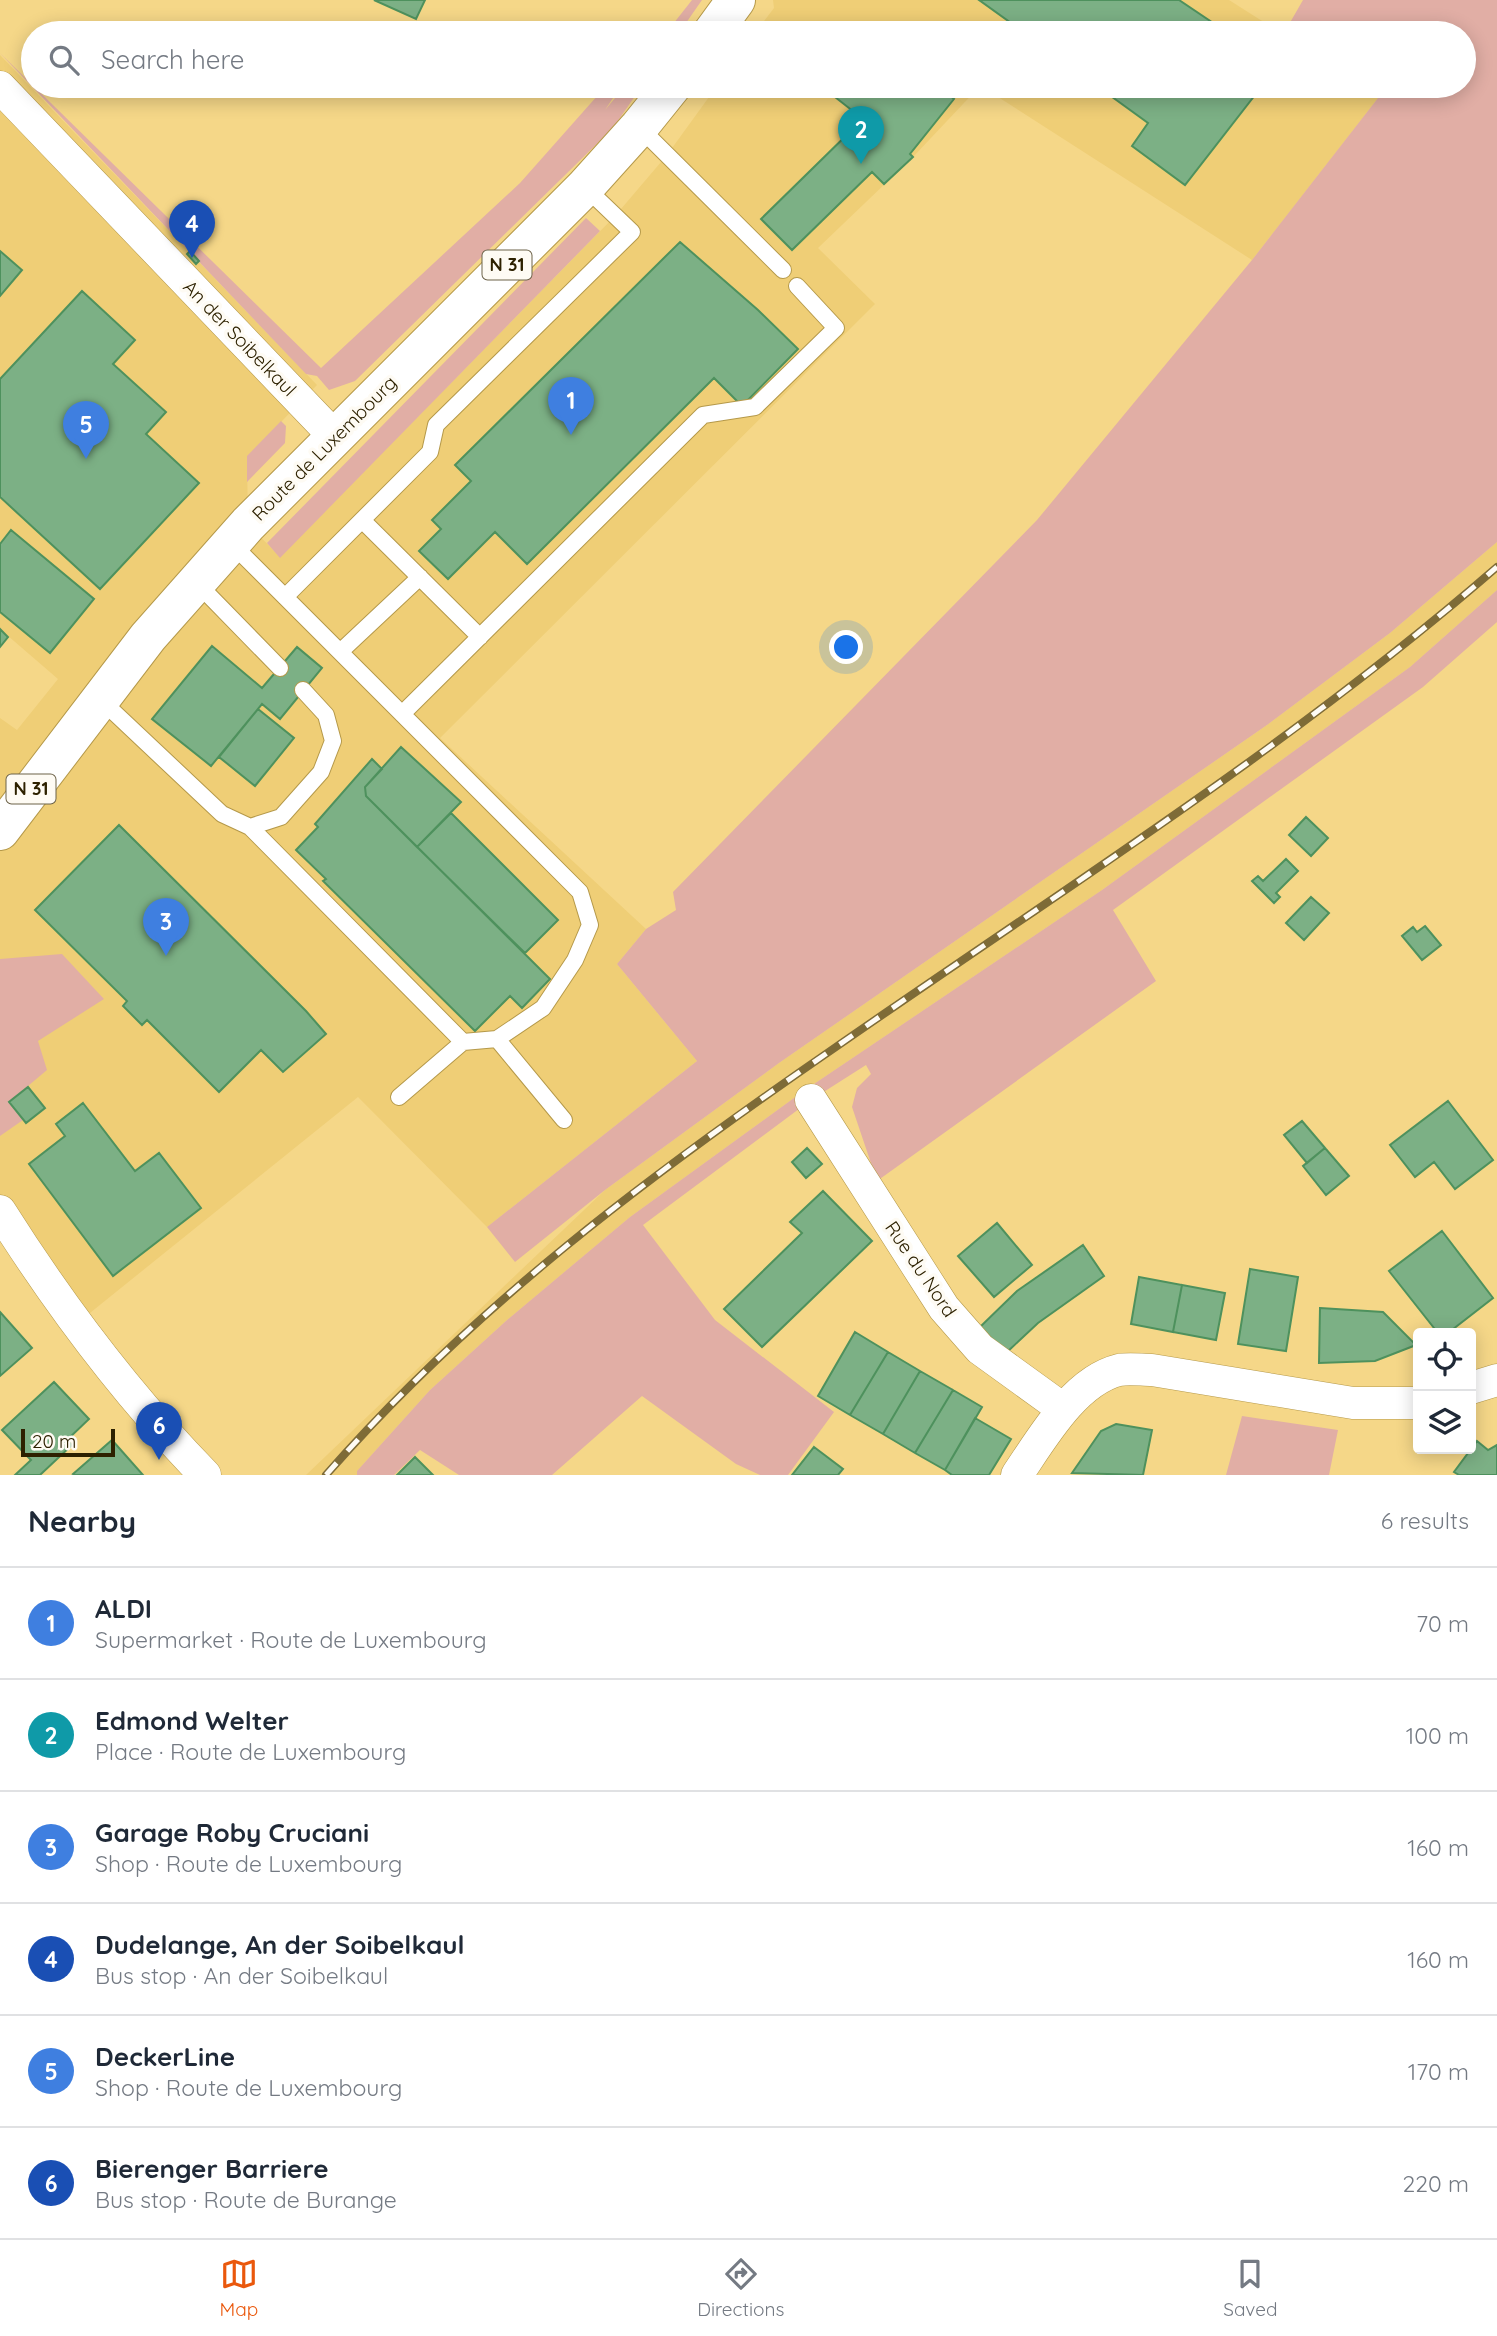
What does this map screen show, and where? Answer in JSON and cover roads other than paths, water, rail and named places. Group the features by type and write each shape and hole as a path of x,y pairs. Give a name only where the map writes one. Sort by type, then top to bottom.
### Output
{"main road":[{"path":"721,21 736,0"},
{"name":"Route de Luxembourg","path":"0,831 99,698 231,543 584,187 662,98"}],"street":[{"name":"An der Soibelkaul","path":"0,87 335,437"},
{"name":"Rue du Nord","path":"811,1100 944,1308 979,1349 1063,1409"},
{"path":"0,1211 75,1325 205,1475"},
{"path":"1017,1475 1063,1409 1090,1384 1119,1370 1152,1370 1353,1403 1413,1403"},
{"path":"1476,1386 1497,1380"}],"lane":[{"path":"639,127 783,270"},
{"path":"285,597 430,452 436,425 632,232 584,187"},
{"path":"402,714 703,415 755,407 836,328 797,286"},
{"path":"362,520 480,637"},
{"path":"231,543 580,892 590,925 575,961 542,1008 497,1039 463,1042 399,1097"},
{"path":"340,652 420,577"},
{"path":"196,582 280,667"},
{"path":"250,827 281,817 321,772 333,741 326,715 303,690"},
{"path":"99,698 222,814 250,827 463,1042"},
{"path":"497,1039 564,1120"}],"railway":[{"path":"326,1475 382,1414 442,1355 566,1246 631,1195 765,1097 1255,757 1418,633 1497,567"}],"place":[{"name":"Edmond Welter","path":"861,164"},
{"name":"Dudelange, An der Soibelkaul","path":"192,258"},
{"name":"ALDI","path":"571,435"},
{"name":"DeckerLine","path":"86,459"},
{"name":"Garage Roby Cruciani","path":"166,956"},
{"name":"Bierenger Barriere","path":"159,1460"}]}
